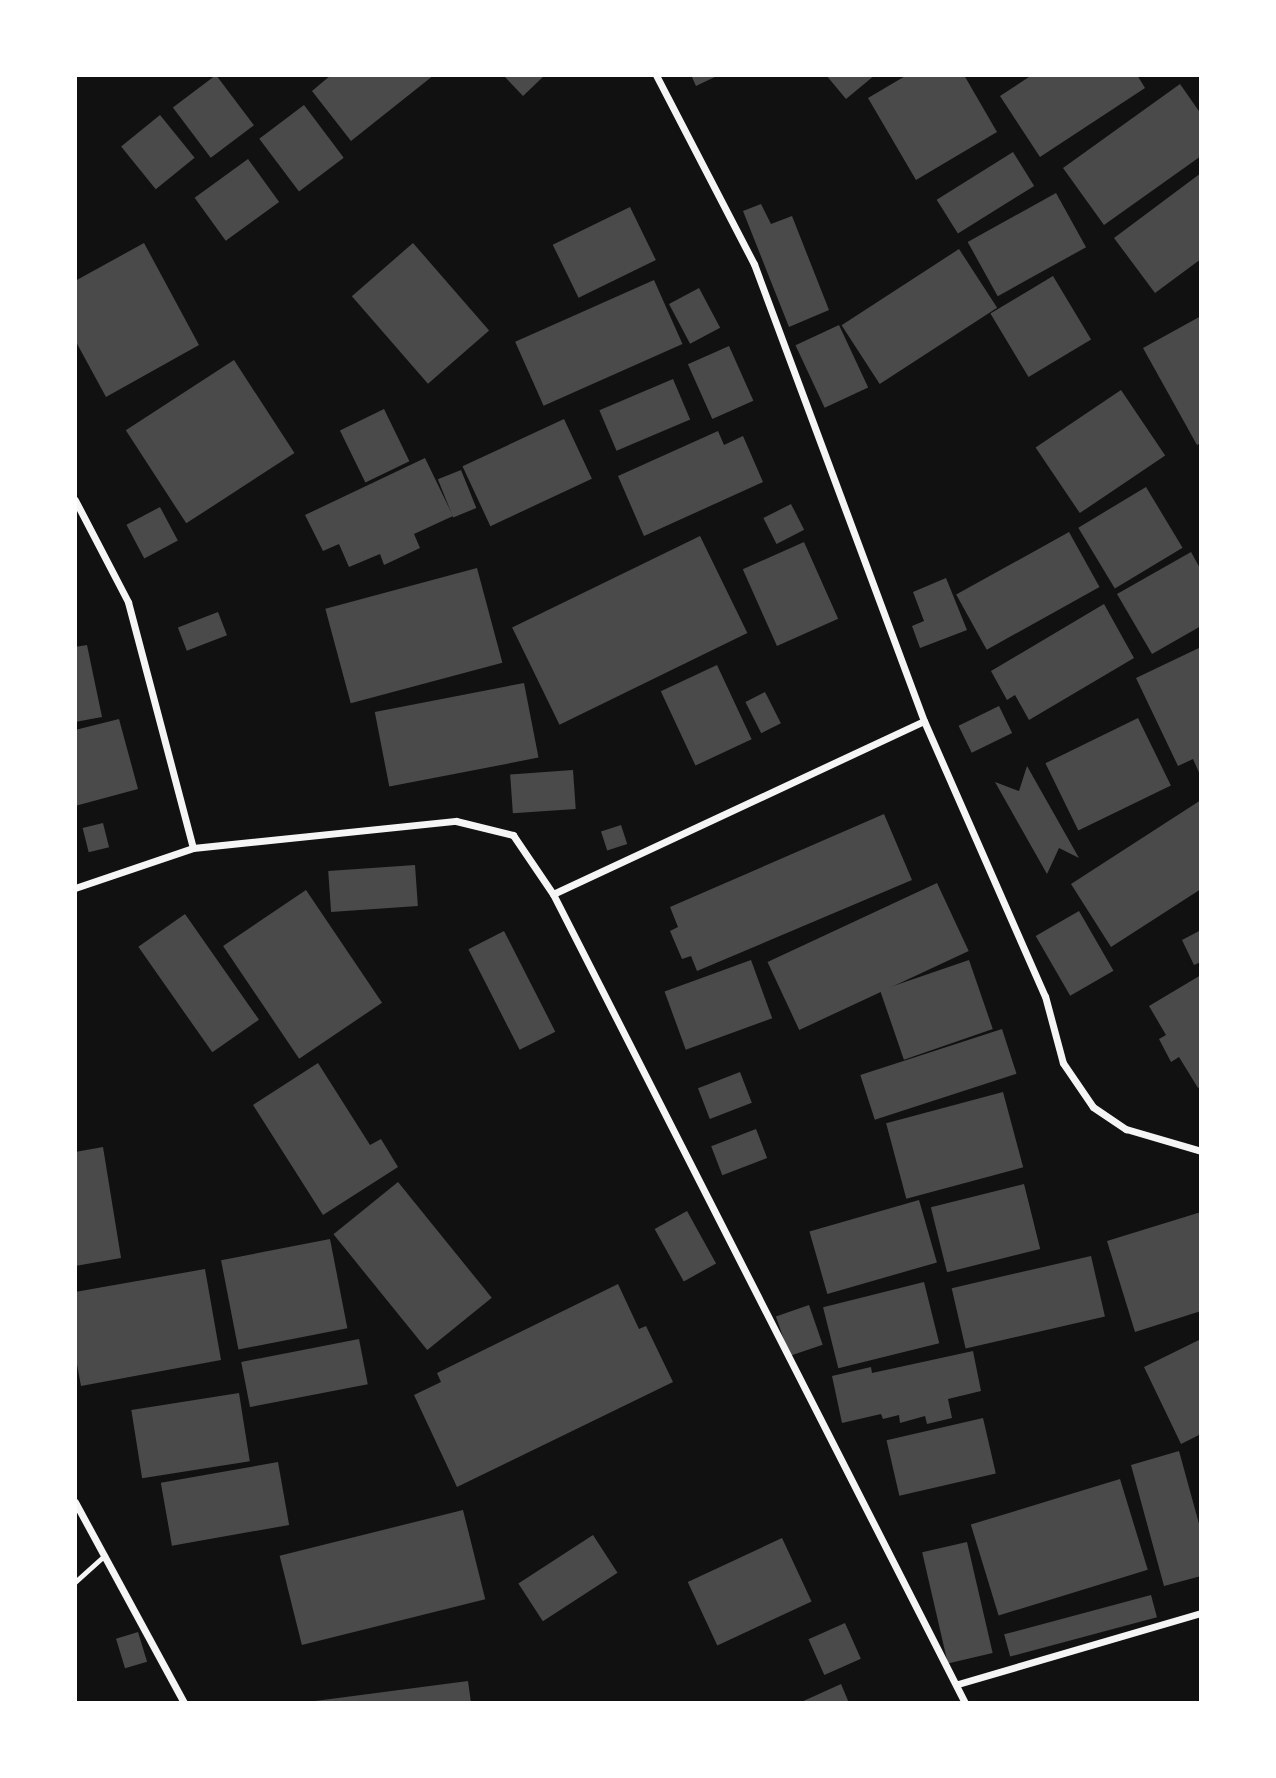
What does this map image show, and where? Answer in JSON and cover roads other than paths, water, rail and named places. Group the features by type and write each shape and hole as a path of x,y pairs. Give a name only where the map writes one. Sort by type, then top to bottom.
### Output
{"street":[{"path":"656,75 754,264 924,720 1045,996 1063,1063 1093,1107 1126,1129 1201,1151"},
{"path":"75,500 128,602 193,848"},
{"path":"553,894 924,720"},
{"path":"75,888 193,848 456,821 513,835 553,894 958,1684 965,1703"},
{"path":"75,1502 184,1703"},
{"path":"958,1684 1201,1613"}],"lane":[{"path":"75,1582 106,1555"}]}
